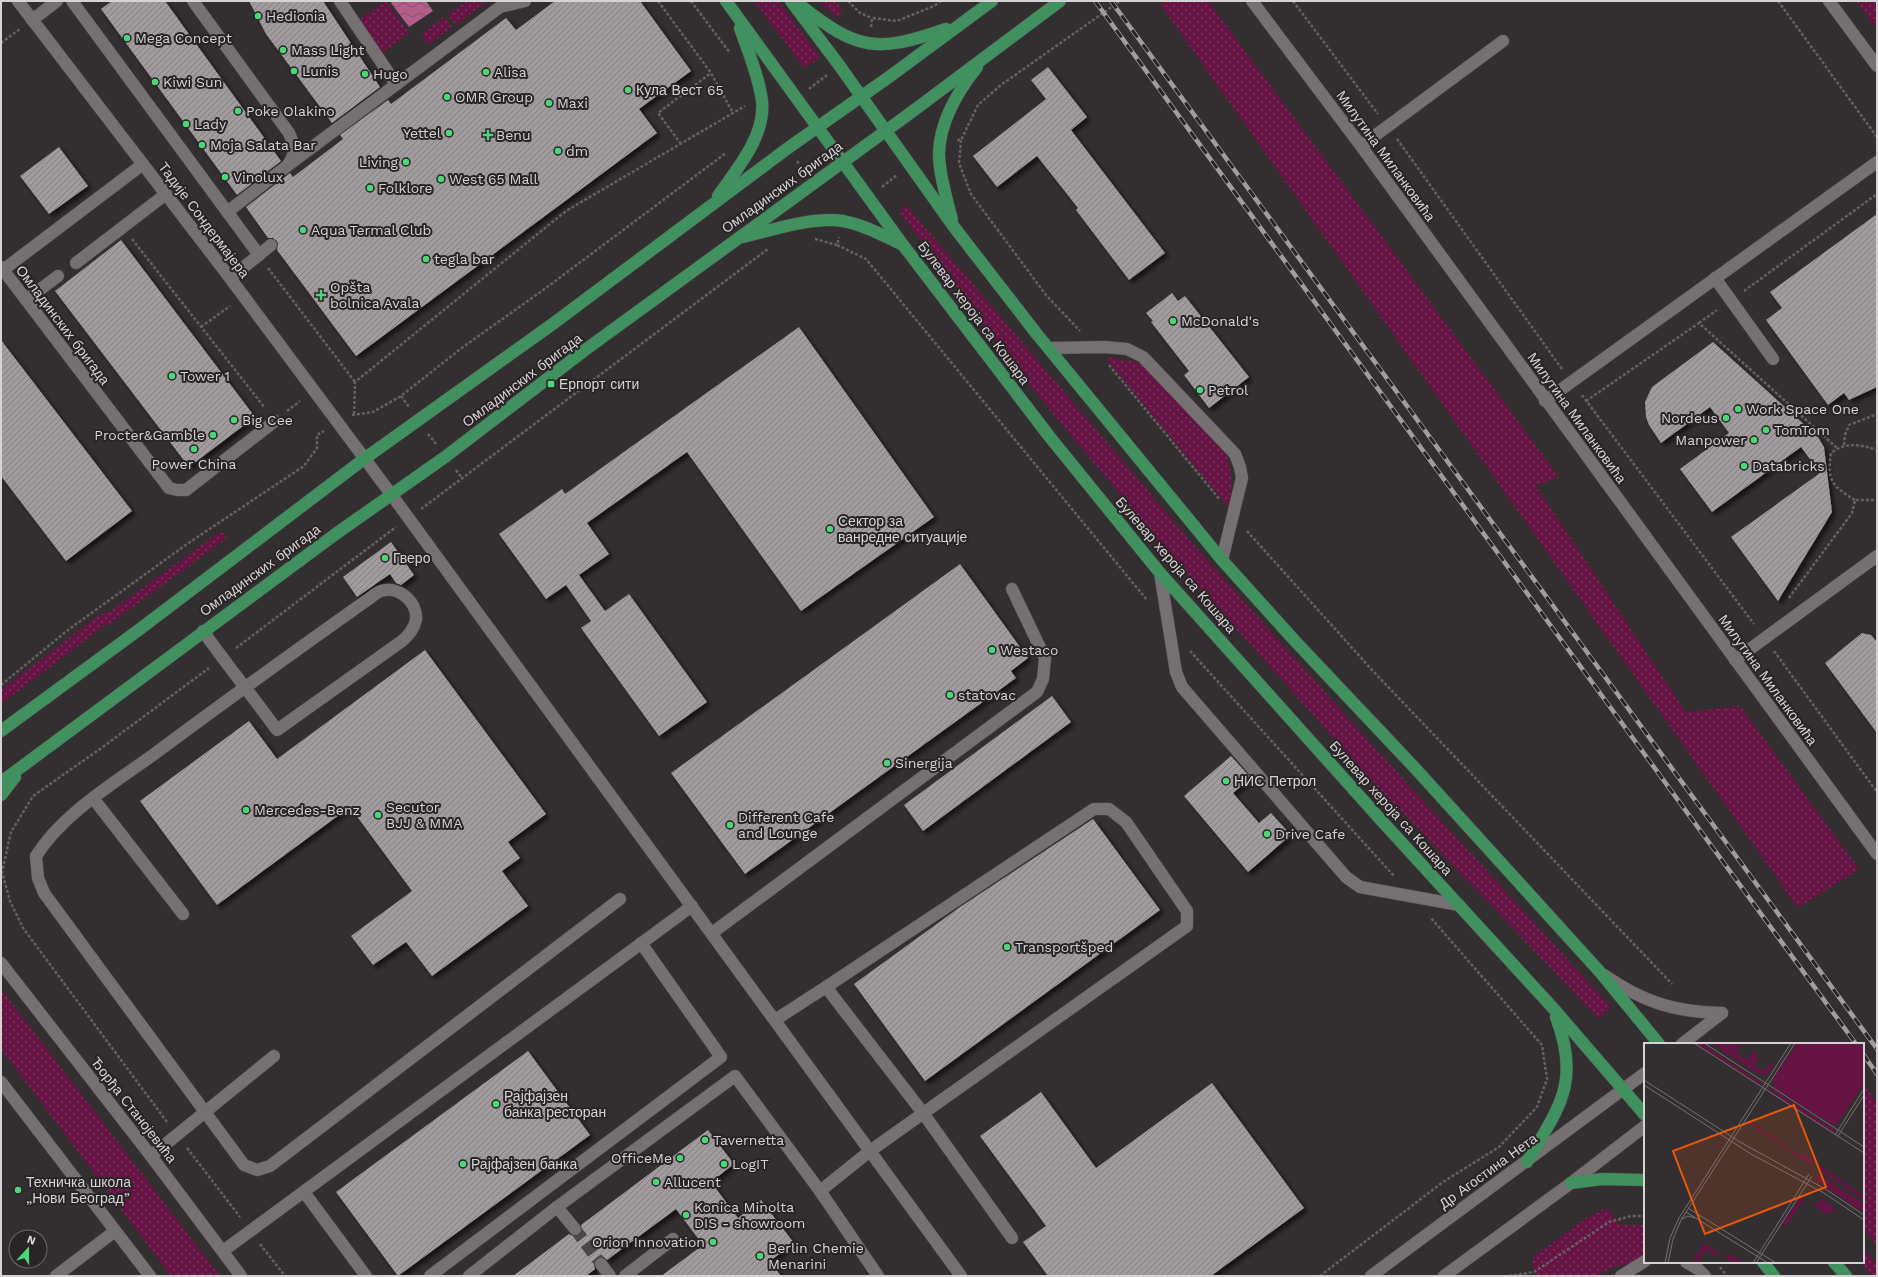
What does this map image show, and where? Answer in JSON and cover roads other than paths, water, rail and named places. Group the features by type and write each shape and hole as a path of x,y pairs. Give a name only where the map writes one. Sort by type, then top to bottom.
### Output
{"main road":[{"name":"Булевар хероја са Кошара","path":"726,1 902,245 1049,436 1160,573 1553,1008 1644,1115"},
{"path":"791,1 839,65 954,227 1049,348 1222,560 1295,641 1414,767 1600,972 1658,1043"},
{"path":"794,1 826,26 848,38 865,43 900,43 957,26"},
{"name":"Омладинских бригада","path":"1,731 146,624 364,459 419,421 817,127 861,97 992,1"},
{"name":"Омладинских бригада","path":"1,782 202,631 391,494 445,457 567,364 736,239 886,131 1060,1"},
{"path":"712,205 738,168 760,125 762,102 752,62 736,15"},
{"path":"954,227 945,190 939,155 940,140 950,111 961,88 986,55"},
{"path":"736,239 798,224 842,221 866,228 902,245"},
{"path":"1,795 25,764"},
{"path":"1527,1162 1560,1106 1567,1083 1566,1054 1562,1034 1553,1008"},
{"path":"1571,1183 1602,1178 1644,1180"},
{"path":"1764,1263 1774,1276"},
{"path":"1835,1263 1846,1276"}],"street":[{"name":"Тадије Сондермајера","path":"18,1 244,296 313,391 391,494 961,1276"},
{"path":"32,20 57,1"},
{"path":"72,1 258,255"},
{"path":"193,1 288,133 294,150 293,159 287,166"},
{"path":"340,1 396,84"},
{"path":"227,212 396,84 498,4 525,1"},
{"name":"Милутина Миланковића","path":"1252,1 1360,146 1877,854"},
{"path":"1829,1 1877,66"},
{"path":"1360,146 1503,41"},
{"path":"1545,401 1877,162"},
{"path":"2,268 143,164"},
{"path":"76,263 166,194"},
{"path":"230,278 271,245"},
{"name":"Омладинских бригада","path":"2,268 166,486 173,490 186,490 275,421"},
{"path":"26,300 58,276"},
{"path":"1715,278 1773,359"},
{"path":"1049,348 1128,349 1143,357 1235,454 1242,478 1222,560"},
{"path":"1735,660 1877,556"},
{"path":"1160,573 1176,672 1182,687 1346,877 1360,887 1459,905"},
{"path":"712,933 1037,692 1043,679 1045,658 1012,589"},
{"path":"202,631 245,687 277,730 402,641 412,631 416,619 414,606 406,596 394,590 381,591 245,687 93,798 54,831 36,856 38,878 44,893 244,1165 257,1170 270,1166 620,899"},
{"path":"93,798 183,914"},
{"path":"775,1020 1094,808 1109,809 1126,822 1187,911 1187,926 870,1151 820,1191"},
{"path":"223,1251 692,906"},
{"path":"430,1276 721,1057 641,943"},
{"name":"Ђорђа Станојевића","path":"1,963 151,1156 241,1276"},
{"path":"1600,972 1628,991 1662,1006 1700,1013 1722,1013 1683,1043"},
{"path":"826,987 923,1113 1012,1238"},
{"path":"151,1156 274,1056"},
{"name":"Др Агостина Нета","path":"1370,1276 1527,1162 1644,1074"},
{"path":"469,1276 557,1207 736,1076 820,1191 878,1276"},
{"path":"1,1082 150,1276"},
{"path":"1444,1276 1571,1183 1644,1127"},
{"path":"304,1192 366,1276"},
{"path":"557,1207 575,1230"},
{"path":"56,1276 115,1230"},
{"path":"624,1276 673,1239"},
{"path":"1621,1276 1644,1262"},
{"path":"1688,1263 1698,1269 1705,1276"},
{"path":"602,1264 610,1276"}],"water":[{"path":"393,1 426,1 433,11 409,27 391,3"}],"tunnel":[{"path":"575,1229 601,1264"}],"railway":[{"path":"1095,1 1855,1043"},
{"path":"1111,1 1877,1049"},
{"path":"1864,1055 1877,1074"}],"place":[{"name":"Hedionia","path":"258,16"},
{"name":"Mega Concept","path":"127,38"},
{"name":"Mass Light","path":"283,50"},
{"name":"Lunis","path":"294,71"},
{"name":"Alisa","path":"486,72"},
{"name":"Hugo","path":"365,74"},
{"name":"Kiwi Sun","path":"155,82"},
{"name":"Кула Вест 65","path":"628,90"},
{"name":"OMR Group","path":"447,97"},
{"name":"Maxi","path":"549,103"},
{"name":"Poke Olakino","path":"238,111"},
{"name":"Lady","path":"186,124"},
{"name":"Yettel","path":"449,133"},
{"name":"Benu","path":"488,135"},
{"name":"Moja Salata Bar","path":"202,145"},
{"name":"dm","path":"558,151"},
{"name":"Living","path":"406,162"},
{"name":"Vinolux","path":"225,177"},
{"name":"West 65 Mall","path":"441,179"},
{"name":"Folklore","path":"370,188"},
{"name":"Aqua Termal Club","path":"303,230"},
{"name":"tegla bar","path":"426,259"},
{"name":"Opšta bolnica Avala","path":"321,295"},
{"name":"McDonald's","path":"1173,321"},
{"name":"Tower 1","path":"172,376"},
{"name":"Ерпорт сити","path":"551,384"},
{"name":"Petrol","path":"1200,390"},
{"name":"Work Space One","path":"1738,409"},
{"name":"Nordeus","path":"1726,418"},
{"name":"Big Cee","path":"234,420"},
{"name":"TomTom","path":"1766,430"},
{"name":"Procter&Gamble","path":"213,435"},
{"name":"Manpower","path":"1754,440"},
{"name":"Power China","path":"194,449"},
{"name":"Databricks","path":"1744,466"},
{"name":"Сектор за ванредне ситуације","path":"830,529"},
{"name":"Гверо","path":"385,558"},
{"name":"Westaco","path":"992,650"},
{"name":"statovac","path":"950,695"},
{"name":"Sinergija","path":"887,763"},
{"name":"НИС Петрол","path":"1226,781"},
{"name":"Mercedes-Benz","path":"246,810"},
{"name":"Secutor BJJ & MMA","path":"378,815"},
{"name":"Different Cafe and Lounge","path":"730,825"},
{"name":"Drive Cafe","path":"1267,834"},
{"name":"Transportšped","path":"1007,947"},
{"name":"Рајфајзен банка ресторан","path":"496,1104"},
{"name":"Tavernetta","path":"705,1140"},
{"name":"OfficeMe","path":"680,1158"},
{"name":"Рајфајзен банка","path":"463,1164"},
{"name":"LogIT","path":"724,1164"},
{"name":"Allucent","path":"656,1182"},
{"name":"Техничка школа „Нови Београд”","path":"18,1190"},
{"name":"Konica Minolta DIS - showroom","path":"686,1215"},
{"name":"Orion Innovation","path":"713,1242"},
{"name":"Berlin Chemie Menarini","path":"760,1256"}]}
